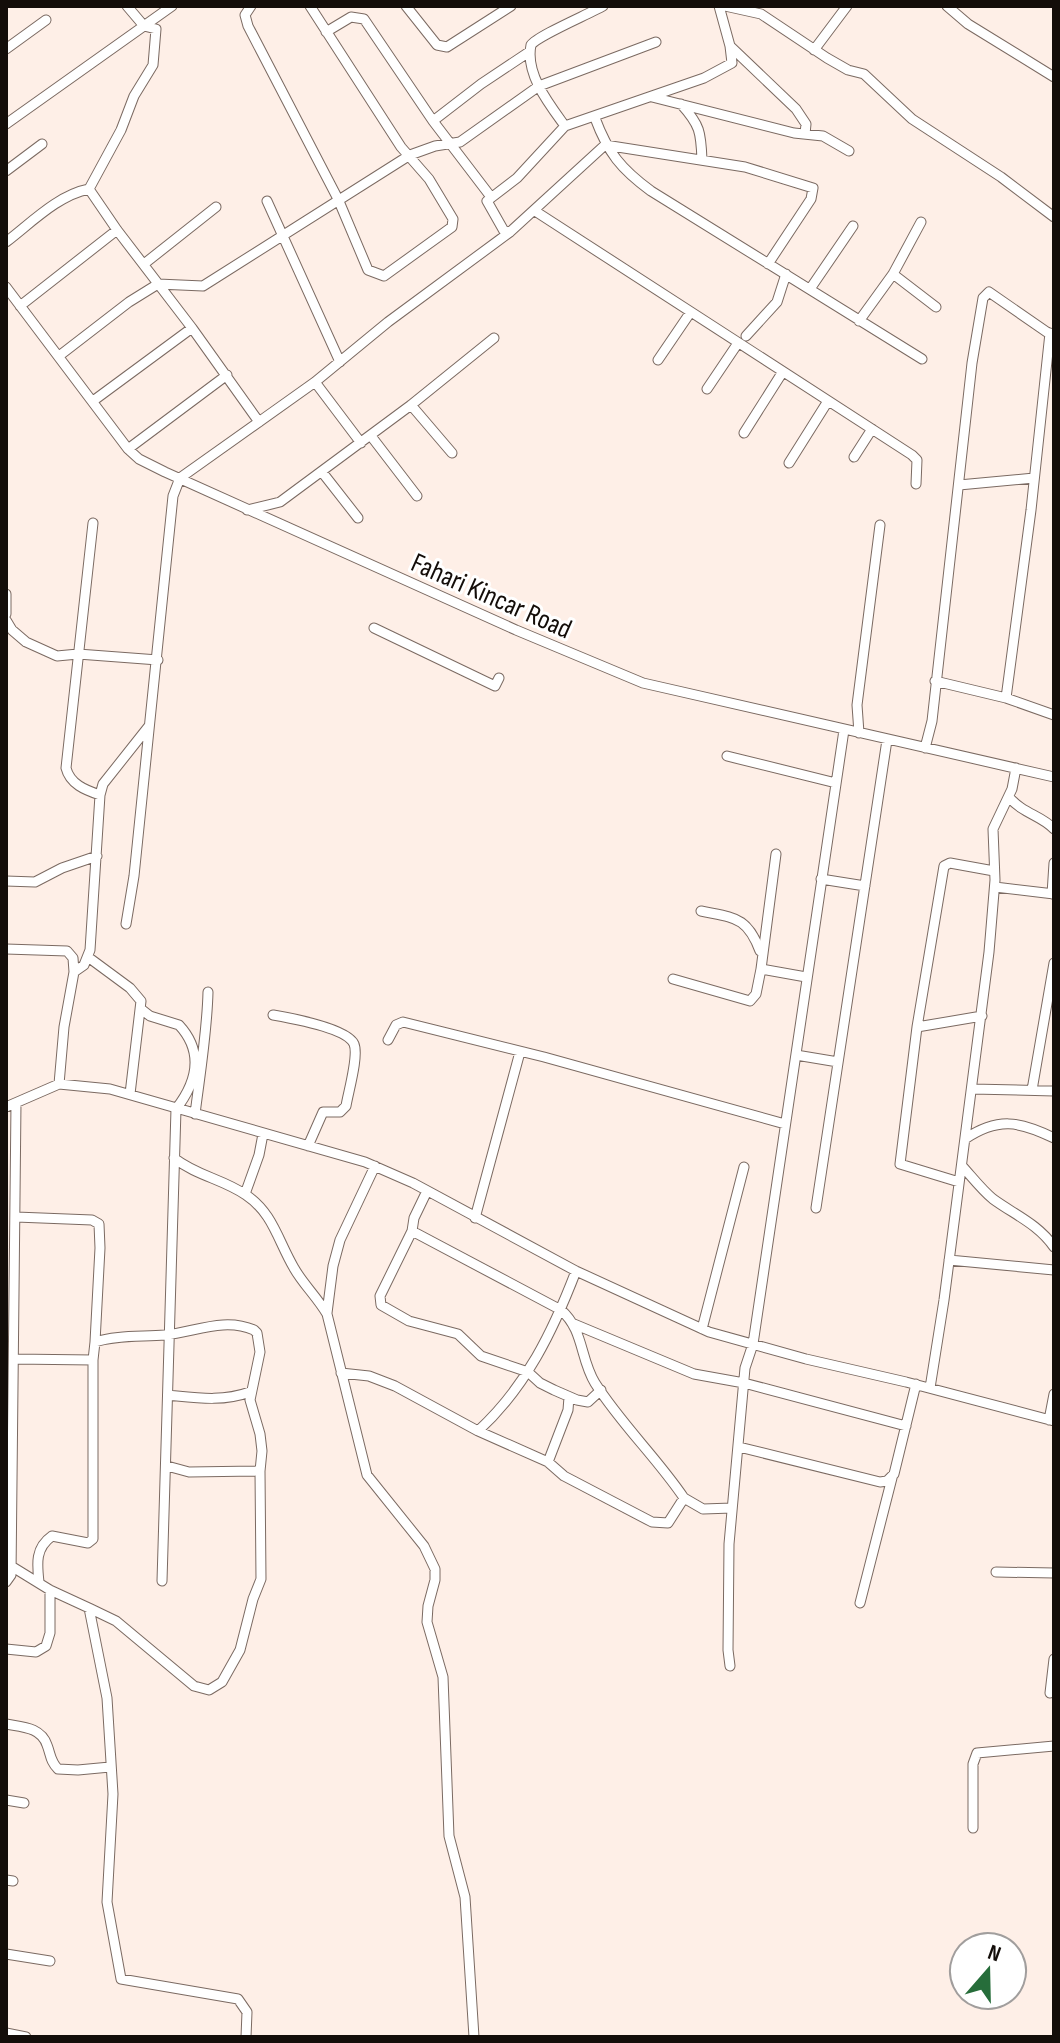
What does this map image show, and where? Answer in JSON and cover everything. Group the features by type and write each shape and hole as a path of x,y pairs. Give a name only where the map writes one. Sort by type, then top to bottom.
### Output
{"street":[{"path":"6,242 64,199 89,189 121,130 134,96 153,65 156,29 144,26 127,6"},
{"path":"6,124 172,6"},
{"path":"251,6 245,15 248,26 338,199 368,270 384,276 452,227 453,219 410,155 401,147 310,6"},
{"path":"406,6 437,45 447,47 496,10 511,6"},
{"path":"565,126 539,86 529,52 534,40 603,6"},
{"path":"510,232 504,231 487,205 491,197 517,178 565,126 704,78 730,65 733,60 719,6"},
{"path":"725,6 761,14 848,70 864,74 912,119 1001,177 1054,217"},
{"path":"814,50 847,6"},
{"path":"947,6 968,24 1054,77"},
{"path":"326,32 351,17 364,19 433,121 491,197"},
{"path":"6,49 46,20"},
{"path":"59,356 129,302 158,284 203,286 410,155 435,146 453,145 539,86 656,42"},
{"path":"730,46 796,109 806,124 805,134"},
{"path":"433,121 529,52"},
{"path":"652,97 823,136 849,151"},
{"path":"681,104 698,123 702,160"},
{"path":"595,118 605,145 628,174 651,191 922,359"},
{"path":"6,171 42,144"},
{"path":"605,145 745,167 813,188 811,199 768,264"},
{"path":"126,924 158,660 173,496 180,478 315,382 388,322 510,232 605,145"},
{"path":"89,189 259,422"},
{"path":"267,201 340,362"},
{"path":"144,264 216,207"},
{"path":"535,211 917,460 916,484"},
{"path":"859,321 893,274 921,222"},
{"path":"810,289 853,226"},
{"path":"20,306 117,230"},
{"path":"746,336 777,302 786,274"},
{"path":"893,274 936,307"},
{"name":"Fahari Kincar Road","path":"6,287 128,449 139,459 247,510 612,672 675,692 1054,777"},
{"path":"925,748 932,721 979,308 989,292 1052,335 1006,698"},
{"path":"658,360 690,313"},
{"path":"93,401 192,328"},
{"path":"247,510 280,502 371,436 494,338"},
{"path":"707,389 738,343"},
{"path":"744,433 782,373"},
{"path":"128,449 227,375"},
{"path":"315,382 361,443"},
{"path":"789,463 828,401"},
{"path":"411,405 452,453"},
{"path":"854,457 872,429"},
{"path":"371,436 417,496"},
{"path":"322,472 358,518"},
{"path":"959,485 1034,478"},
{"path":"93,523 66,768 79,787 100,795"},
{"path":"859,733 857,705 880,525"},
{"path":"6,594 6,619 19,636 43,652 67,657 78,654 158,660"},
{"path":"374,628 495,686 499,678"},
{"path":"935,681 1006,698 1054,715"},
{"path":"74,972 84,965 88,957 103,784 149,726"},
{"path":"730,1666 728,1586 745,1368 753,1344 844,730"},
{"path":"816,1208 887,740"},
{"path":"727,756 836,783"},
{"path":"930,1388 982,1016 995,887 993,829 1009,797 1016,768"},
{"path":"1009,797 1018,808 1054,829"},
{"path":"673,979 750,1001 756,994 776,854"},
{"path":"6,881 35,882 97,856"},
{"path":"959,1182 900,1164 917,1027 944,866 950,863 994,871"},
{"path":"995,887 1053,894 1054,863"},
{"path":"821,879 865,886"},
{"path":"701,911 745,923 752,930 761,954"},
{"path":"6,949 67,951 73,958 74,972 64,1027 59,1084"},
{"path":"88,957 137,994 141,1001 130,1094"},
{"path":"1032,1090 1054,963"},
{"path":"761,969 806,977"},
{"path":"195,1114 208,1027 208,992"},
{"path":"141,1009 150,1016 179,1025 195,1050 196,1064 194,1080 176,1109 162,1581"},
{"path":"273,1015 335,1031 354,1044 346,1106 340,1112 323,1112 308,1146"},
{"path":"917,1027 982,1016"},
{"path":"388,1040 396,1025 403,1022 785,1124"},
{"path":"475,1218 520,1052"},
{"path":"796,1055 838,1062"},
{"path":"6,1582 11,1575 10,1422 14,1359 10,1313 16,1217 11,1105 59,1084 130,1094 375,1166 576,1271 702,1329 806,1359 916,1384 1052,1421 1054,1394"},
{"path":"972,1089 1054,1091"},
{"path":"965,1139 984,1127 999,1124 1023,1126 1054,1138"},
{"path":"245,1194 263,1134"},
{"path":"174,1158 196,1174 245,1194 266,1213 296,1271 327,1314 367,1475 424,1546 435,1569 427,1622 443,1677 449,1836 465,1897 474,2037"},
{"path":"327,1314 340,1240 375,1166"},
{"path":"962,1166 992,1197 1046,1235 1054,1247"},
{"path":"702,1329 744,1167"},
{"path":"427,1191 414,1218 412,1231 380,1296 381,1305 409,1321 458,1334 481,1356 528,1372 540,1383 569,1397 585,1402 601,1390"},
{"path":"16,1217 92,1220 99,1224 93,1360 93,1539 88,1543 52,1536 46,1540 37,1557 39,1582"},
{"path":"412,1231 561,1310 574,1324 590,1372 601,1390 684,1498 703,1509 732,1508"},
{"path":"949,1260 1054,1270"},
{"path":"478,1431 511,1398 528,1372 561,1310 576,1271"},
{"path":"574,1324 694,1374 744,1383 906,1426"},
{"path":"11,1566 50,1590 116,1621 202,1690 216,1688 222,1682 240,1650 261,1579 260,1434 252,1412 250,1392 260,1352 257,1333 218,1325 95,1342"},
{"path":"14,1359 93,1360"},
{"path":"341,1373 382,1380 478,1431 548,1462 564,1476 658,1524 671,1521 684,1498"},
{"path":"860,1603 916,1384"},
{"path":"168,1395 218,1400 250,1392"},
{"path":"548,1462 568,1410 569,1397"},
{"path":"739,1447 880,1482 892,1478"},
{"path":"167,1466 189,1472 260,1471"},
{"path":"996,1572 1054,1573"},
{"path":"6,1649 36,1652 46,1646 50,1633 50,1590"},
{"path":"89,1608 107,1698 113,1794 107,1902 121,1979 238,1999 247,2012 246,2037"},
{"path":"1050,1693 1054,1659"},
{"path":"6,1724 37,1731 58,1769 110,1767"},
{"path":"973,1828 973,1764 977,1753 1054,1746"},
{"path":"6,1800 24,1803"},
{"path":"6,1954 50,1961"},
{"path":"6,2033 26,2037"}]}
